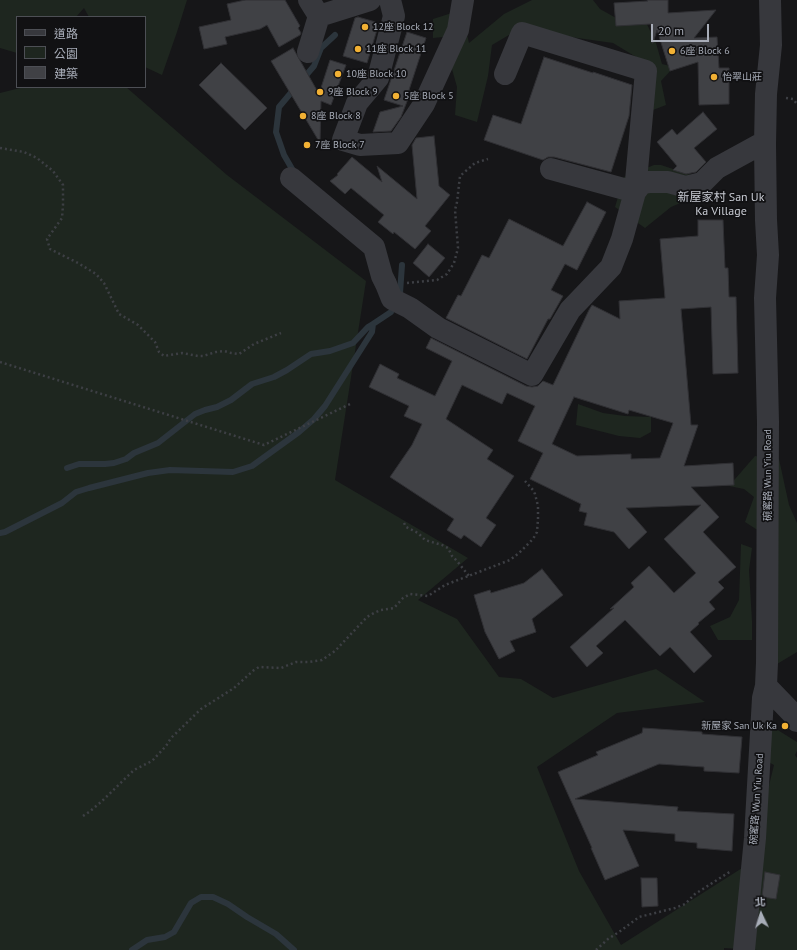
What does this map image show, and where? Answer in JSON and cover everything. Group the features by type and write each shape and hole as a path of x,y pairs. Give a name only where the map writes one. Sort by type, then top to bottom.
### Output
{"street":[{"path":"308,52 314,8 370,0"},
{"path":"390,0 394,16 378,78 357,103 343,140 360,144 398,143 424,104 458,30 463,0"},
{"name":"碗窰路 Wun Yiu Road","path":"744,950 755,838 767,655 768,422 765,298 768,255 765,144 766,94 771,45 770,0"},
{"path":"290,178 374,247 382,276 401,304 438,328 532,375 570,310 612,267 622,239 635,192 646,71 522,33 505,74"},
{"path":"635,192 642,183 668,182 686,187 702,183 717,168 759,145 765,144"},
{"path":"551,169 635,192"},
{"path":"766,686 793,714 797,721"}],"path":[{"path":"0,148 24,152 37,158 53,171 63,185 63,204 62,218 47,239 50,248 96,274 104,283 119,314 138,325 155,342 159,352 164,356 182,353 203,356 224,351 239,354 254,344 281,332"},
{"path":"406,283 437,280 447,274 454,263 458,248 455,210 460,176 475,163 488,159"},
{"path":"0,362 264,445 350,404"},
{"path":"83,816 101,802 134,770 152,762 171,738 201,709 234,688 259,667 281,668 296,662 322,660 335,651 367,617 374,613 381,610 394,608 403,598 410,594 428,596 445,585 510,560 519,553 537,532 538,506 533,490 525,481"},
{"path":"404,523 425,540 448,548 452,556 469,576"},
{"path":"596,950 608,939 639,917 685,904 695,894 742,865 752,866"}],"green space":[{"path":"0,0 187,0 162,75 146,67 146,16 88,16 84,8 77,16 16,16 16,53 0,48"},
{"path":"532,0 593,0 600,9 625,23 641,12 656,43 662,64 674,67 661,81 666,105 653,110 651,66 613,43 542,33 526,25 492,45 488,76 477,122 455,115 457,87 443,37 433,38 433,19 455,12 465,26 469,43 504,14"},
{"path":"20,88 127,88 227,175 366,281 335,480 468,558 418,600 457,619 499,677 521,679 553,698 656,669 705,702 617,713 537,767 579,871 621,945 750,863 774,765 751,753 752,714 797,742 797,751 795,755 797,758 797,950 724,948 724,950 0,950 0,93"},
{"path":"654,165 661,165 697,177 697,196 671,207 645,228 615,207 624,177"},
{"path":"578,404 603,413 651,417 651,432 640,438 619,436 576,425"},
{"path":"755,456 779,459 789,505 797,523 797,652 777,664 759,531 745,522 754,497 744,489 729,486"},
{"path":"741,544 752,548 749,570 752,640 718,640 710,626 730,617 739,600"}],"building":[{"path":"245,0 285,0 300,26 298,28 301,33 300,35 279,47 267,25 260,29 225,37 227,44 204,49 199,27 231,20 227,4"},
{"path":"647,0 668,0 668,13 716,10 694,38 717,37 719,68 729,68 729,104 699,105 698,62 670,71 657,30 652,43 651,24 616,26 614,3 648,1"},
{"path":"358,17 379,23 367,63 343,56 355,18"},
{"path":"407,32 426,38 409,90 411,91 401,117 391,131 373,132 380,112 403,106 384,100"},
{"path":"293,48 319,94 330,60 346,65 331,105 321,101 320,143 271,61"},
{"path":"544,57 632,85 629,116 611,172 554,157 548,157 543,160 484,140 493,115 521,124"},
{"path":"221,63 267,108 245,130 199,85"},
{"path":"703,112 717,129 694,148 706,162 696,172 686,174 673,170 677,166 657,142 672,129 677,135"},
{"path":"434,136 439,186 450,195 425,226 431,231 415,249 394,232 393,234 378,222 384,215 351,188 345,194 330,181 338,175 337,174 352,157 382,182 377,166 417,199 412,145 416,138"},
{"path":"587,202 606,212 577,270 565,264 551,290 563,296 550,319 548,319 527,359 446,318 458,295 461,296 482,255 489,258 509,219 563,246"},
{"path":"698,220 723,220 725,268 728,268 729,297 736,297 738,373 713,374 711,307 681,309 691,425 698,425 684,466 733,463 734,485 691,487 719,517 703,532 736,567 718,582 724,588 709,602 715,609 698,623 699,624 690,632 712,656 694,673 670,647 660,656 625,620 596,646 603,653 587,667 570,647 614,608 610,609 634,587 631,583 649,566 674,593 696,573 664,539 701,505 626,508 647,532 629,549 614,532 584,525 587,513 579,511 581,504 530,479 543,453 518,441 535,406 507,393 502,404 462,385 446,419 493,450 487,459 514,476 486,518 496,525 481,547 464,535 461,539 447,530 454,519 390,477 412,445 422,424 404,416 409,406 369,387 380,364 399,374 397,378 435,396 452,361 426,348 431,338 526,386 538,386 543,381 553,385 592,305 620,319 619,301 665,298 660,239 698,236","holes":["574,397 628,414 629,410 673,423 660,458 631,459 631,454 577,456 552,444"]},
{"path":"428,244 445,258 429,277 413,263"},
{"path":"542,569 563,595 532,619 536,632 510,641 515,651 499,659 485,632 474,595 490,590 491,593 524,583"},
{"path":"643,728 702,732 702,734 742,737 739,773 704,771 704,767 659,764 575,799 678,807 677,811 734,814 732,851 697,848 697,843 675,841 675,834 623,830 639,866 605,880 558,772 598,755 596,752 642,733"},
{"path":"765,872 780,875 776,899 762,897"},
{"path":"641,878 657,878 658,906 642,907"}],"waterway":[{"path":"302,80 314,66 321,48 335,35"},
{"path":"295,88 279,107 276,132 284,155 295,174"},
{"path":"0,533 5,532 62,503 76,492 89,488 148,473 170,470 233,472 252,466 299,432 314,419 325,406 372,332 373,324 391,312 400,293 402,265"},
{"path":"67,468 79,464 105,464 126,459 134,453 158,443 195,414 217,407 231,400 252,384 274,377 311,354 330,351 353,343 368,327 373,324"},
{"path":"132,950 147,940 165,937 174,932 191,903 201,897 213,897 228,904 276,934 294,950"}],"place":[{"name":"12座 Block 12","path":"365,27"},
{"name":"11座 Block 11","path":"358,49"},
{"name":"6座 Block 6","path":"672,51"},
{"name":"10座 Block 10","path":"338,74"},
{"name":"怡翠山莊","path":"714,77"},
{"name":"9座 Block 9","path":"320,92"},
{"name":"5座 Block 5","path":"396,96"},
{"name":"8座 Block 8","path":"303,116"},
{"name":"7座 Block 7","path":"307,145"},
{"name":"新屋家 San Uk Ka","path":"785,726"}],"district":[{"name":"新屋家村 San Uk Ka Village","path":"721,205"}]}
